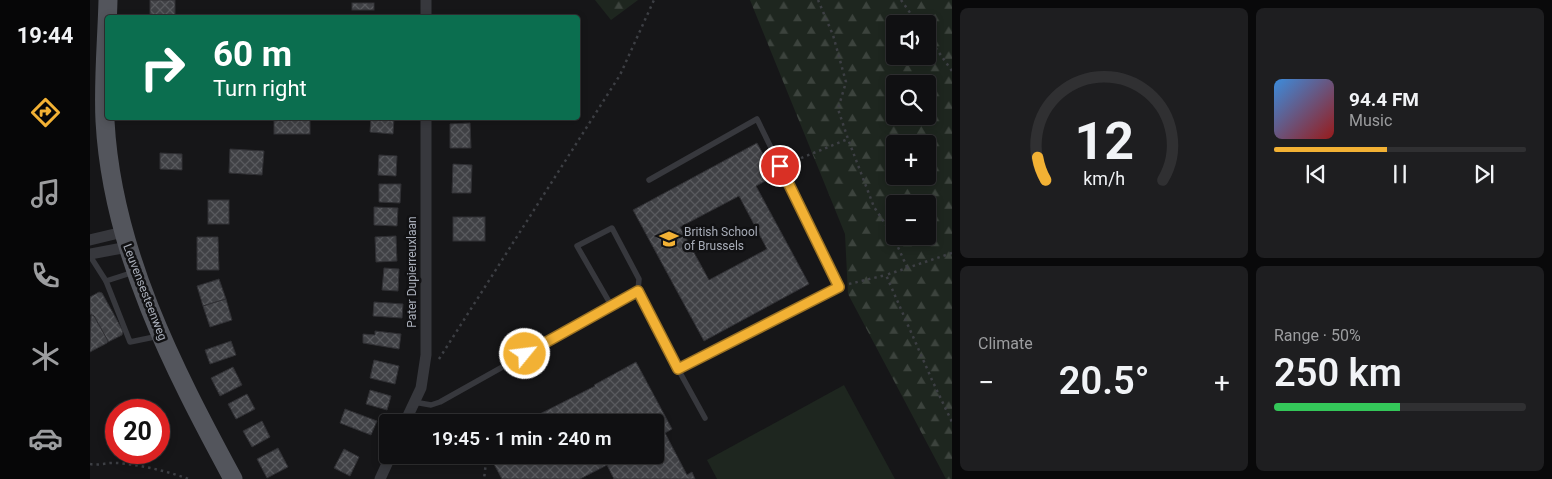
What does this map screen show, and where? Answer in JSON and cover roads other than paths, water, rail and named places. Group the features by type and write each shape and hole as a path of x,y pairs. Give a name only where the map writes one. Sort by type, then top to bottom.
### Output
{"main road":[{"name":"Leuvensesteenweg","path":"108,0 108,15"},
{"name":"Leuvensesteenweg","path":"106,120 109,154 126,240 135,271 161,335 192,400 234,479"}],"street":[{"path":"426,0 426,15"},
{"name":"Pater Dupierreuxlaan","path":"409,414 421,388 426,355 426,120"},
{"path":"90,240 126,240"},
{"path":"90,255 126,240"},
{"path":"380,479 387,464"}],"lane":[{"path":"649,180 757,119 839,287 678,369"},
{"path":"611,306 577,246 612,228 639,279 638,291 705,418"},
{"path":"90,255 106,281 130,342 144,341 161,335"},
{"path":"106,281 135,271"},
{"path":"414,402 431,405 440,402 638,291"}],"place":[{"name":"British School of Brussels","path":"669,239"}]}
